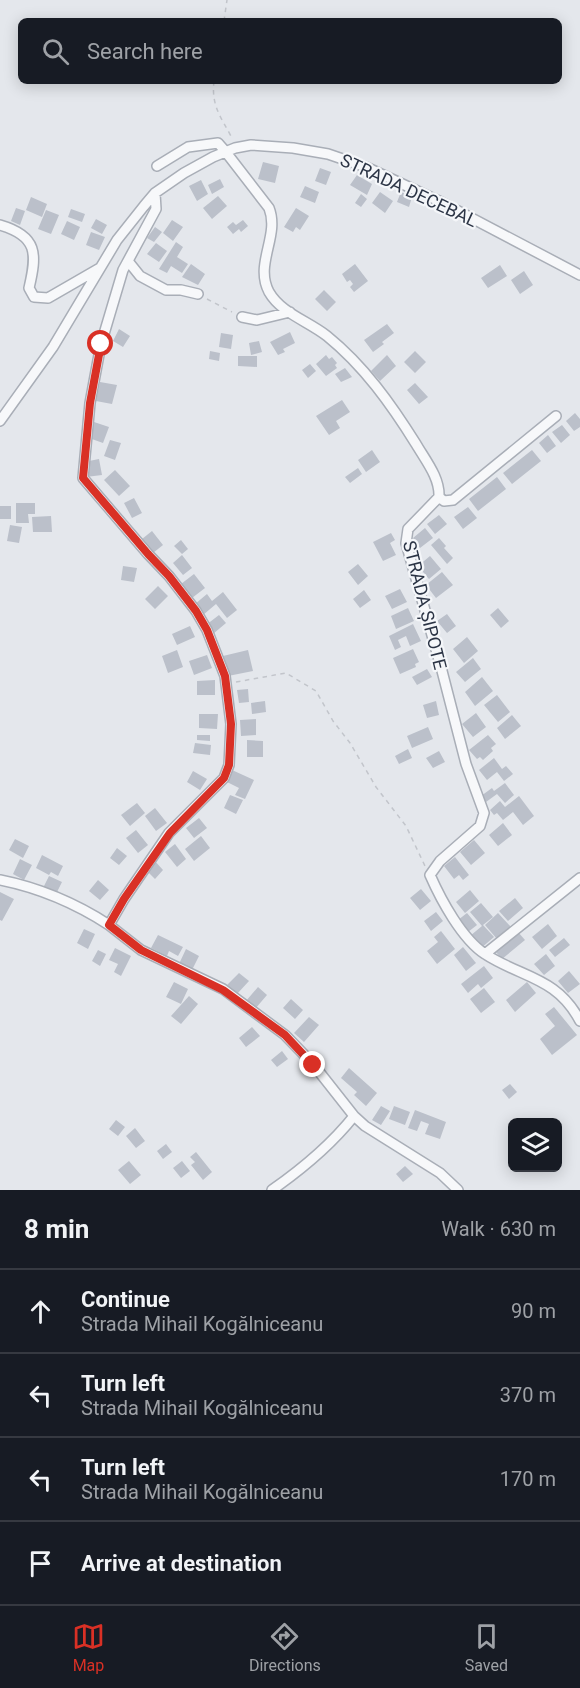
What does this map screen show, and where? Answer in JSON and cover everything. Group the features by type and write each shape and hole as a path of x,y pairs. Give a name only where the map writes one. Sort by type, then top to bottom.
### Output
{"street":[{"path":"157,166 188,147 218,143 225,151 269,208 273,218 264,264 264,278 269,292 278,303 325,334 378,388 438,483 439,498 444,501 453,500 556,416"},
{"name":"STRADA DECEBAL","path":"0,421 53,346 117,240 155,194 204,161 235,148 265,145 293,148 328,154 366,167 443,203 580,275"},
{"path":"109,925 124,899 170,833 224,778 229,765 231,746 227,684 207,630 189,601 169,576 83,478 90,403 101,344 128,261 156,209 155,194"},
{"path":"0,225 22,234 33,248 34,267 29,288 34,297 48,298 102,267"},
{"path":"128,261 140,276 166,290 181,290 198,294"},
{"path":"242,316 257,320 290,312"},
{"name":"STRADA ȘIPOTE","path":"430,875 440,861 480,826 484,813 466,764 406,543 408,529 439,498"},
{"path":"430,875 455,919 476,948 550,986 567,1002 580,1021"},
{"path":"485,954 580,878"},
{"path":"0,880 20,884 66,900 109,925 141,950 223,990 285,1035 365,1126 440,1173 458,1190"},
{"path":"272,1190 291,1177 332,1141 354,1116"}],"path":[{"path":"224,18 226,0"},
{"path":"214,84 212,99 235,148"},
{"path":"198,294 242,316"},
{"path":"227,684 286,673 316,691 333,721 350,742 376,787 406,826 430,875"}],"building":[{"path":"263,162 279,166 275,183 258,179"},
{"path":"320,168 331,172 326,185 315,181"},
{"path":"357,175 372,184 367,195 350,185"},
{"path":"220,179 224,187 212,194 208,185"},
{"path":"201,180 208,194 197,201 189,186"},
{"path":"305,186 319,192 315,203 300,197"},
{"path":"380,192 393,201 385,213 372,203"},
{"path":"401,192 412,197 409,207 397,202"},
{"path":"361,194 367,199 361,207 355,203"},
{"path":"218,196 227,206 212,219 203,208"},
{"path":"31,197 47,204 42,217 26,210"},
{"path":"16,208 25,211 20,225 11,221"},
{"path":"296,208 309,216 300,230 296,227 293,232 284,227"},
{"path":"71,209 85,214 82,222 68,217"},
{"path":"46,210 59,215 51,234 38,229"},
{"path":"96,219 107,225 102,234 91,228"},
{"path":"172,220 183,227 173,241 163,233"},
{"path":"243,220 248,226 241,232 239,229 233,234 227,227 233,222 236,225"},
{"path":"67,221 80,227 74,240 61,234"},
{"path":"155,227 162,232 154,242 147,238"},
{"path":"91,232 105,237 99,250 86,245"},
{"path":"176,242 183,247 177,257 188,264 182,273 171,266 167,273 159,269"},
{"path":"156,243 167,251 159,262 147,254"},
{"path":"191,264 205,274 198,285 182,277"},
{"path":"355,264 368,281 354,292 350,287 353,284 350,280 347,282 342,274"},
{"path":"500,265 507,276 488,288 481,278"},
{"path":"524,271 533,285 520,294 511,280"},
{"path":"324,290 336,302 327,311 315,299"},
{"path":"387,324 394,333 373,352 364,340"},
{"path":"119,329 130,336 123,347 113,341"},
{"path":"290,332 295,343 283,349 285,352 278,355 270,342"},
{"path":"221,333 233,335 231,349 219,347"},
{"path":"259,341 262,352 251,355 249,343"},
{"path":"210,351 220,353 219,361 209,359"},
{"path":"415,351 426,362 415,373 404,362"},
{"path":"326,355 329,359 332,357 337,363 335,365 337,368 326,376 316,364"},
{"path":"387,355 396,366 380,381 371,371"},
{"path":"238,356 257,356 257,367 238,366"},
{"path":"310,364 316,371 308,378 302,370"},
{"path":"345,368 352,377 341,382 335,374"},
{"path":"100,382 117,385 112,404 96,401"},
{"path":"415,383 428,397 419,404 407,390"},
{"path":"342,400 350,412 336,421 340,428 329,435 316,416"},
{"path":"575,413 580,419 580,427 574,431 566,421"},
{"path":"94,422 109,427 103,443 89,438"},
{"path":"562,425 570,435 561,443 552,432"},
{"path":"548,435 556,446 547,453 539,443"},
{"path":"110,440 121,443 115,460 104,456"},
{"path":"372,450 380,462 366,472 358,460"},
{"path":"532,450 541,461 512,484 503,473"},
{"path":"99,459 102,475 86,477 84,462"},
{"path":"358,468 362,474 350,483 345,477"},
{"path":"115,470 130,486 119,496 104,480"},
{"path":"497,477 506,489 478,511 469,499"},
{"path":"134,498 142,513 132,518 124,503"},
{"path":"16,503 35,503 35,514 28,514 29,523 16,523"},
{"path":"0,506 11,506 11,519 0,519"},
{"path":"468,507 477,518 463,529 454,517"},
{"path":"439,515 447,524 435,534 427,524"},
{"path":"51,516 52,532 33,532 32,517"},
{"path":"10,525 22,527 19,543 7,541"},
{"path":"425,528 433,538 420,548 413,538"},
{"path":"152,531 163,545 153,553 142,539"},
{"path":"391,533 395,540 390,543 396,555 383,561 373,542"},
{"path":"439,538 453,558 447,564 431,545"},
{"path":"181,540 188,549 182,554 174,546"},
{"path":"182,555 192,568 183,575 173,563"},
{"path":"430,556 441,569 429,579 418,566"},
{"path":"358,564 368,576 358,585 348,572"},
{"path":"123,566 137,568 134,582 121,580"},
{"path":"442,572 453,585 436,598 426,585"},
{"path":"194,574 205,588 192,598 181,584"},
{"path":"158,586 168,596 155,609 145,599"},
{"path":"400,589 407,602 392,609 385,596"},
{"path":"364,590 371,600 360,608 353,599"},
{"path":"223,592 237,610 227,618 216,604 203,615 195,604 207,594 212,601"},
{"path":"408,608 414,621 396,629 391,616"},
{"path":"498,608 509,621 501,628 490,615"},
{"path":"447,614 456,626 447,633 437,621"},
{"path":"219,615 226,623 213,634 206,625"},
{"path":"413,624 421,641 410,646 406,636 398,640 401,647 395,650 389,636"},
{"path":"190,626 195,637 177,645 172,634"},
{"path":"467,637 478,651 464,663 453,649"},
{"path":"413,649 419,662 415,664 416,667 400,674 393,658"},
{"path":"177,650 183,667 168,673 162,656"},
{"path":"248,650 253,671 228,676 223,656"},
{"path":"207,655 212,668 194,675 189,661"},
{"path":"473,658 481,669 465,682 456,672"},
{"path":"427,669 432,677 417,685 412,677"},
{"path":"482,677 493,691 475,706 465,692"},
{"path":"215,680 215,695 197,695 197,681"},
{"path":"248,689 249,702 239,703 237,690"},
{"path":"497,695 510,712 498,722 484,705"},
{"path":"265,701 266,712 252,714 251,703"},
{"path":"436,701 439,715 427,718 423,705"},
{"path":"476,713 486,727 473,737 462,724"},
{"path":"199,714 218,714 217,729 199,728"},
{"path":"512,715 521,726 505,739 497,728"},
{"path":"256,719 256,735 241,736 240,720"},
{"path":"428,727 433,739 412,748 407,736"},
{"path":"197,735 210,735 210,741 197,740"},
{"path":"488,735 496,744 491,748 493,751 483,760 480,757 477,759 469,750"},
{"path":"247,740 263,741 263,757 247,757"},
{"path":"195,743 211,745 210,755 193,753"},
{"path":"408,749 412,758 399,764 395,756"},
{"path":"439,751 445,762 433,768 426,758"},
{"path":"494,758 502,769 506,766 513,774 504,781 497,772 487,780 479,770"},
{"path":"232,770 254,780 245,799 235,795 239,788 227,782"},
{"path":"193,771 207,779 200,790 187,782"},
{"path":"505,783 514,795 505,803 497,794 486,802 481,796 492,788 494,791"},
{"path":"230,795 243,800 236,814 224,808"},
{"path":"519,796 534,816 523,825 513,812 503,820 497,813 494,815 490,810 500,801 505,807"},
{"path":"137,803 145,813 130,826 121,815"},
{"path":"155,808 167,823 156,831 145,816"},
{"path":"199,818 207,828 194,838 186,828"},
{"path":"503,823 512,835 498,846 489,835"},
{"path":"136,830 148,845 138,853 126,838"},
{"path":"201,836 210,848 194,861 185,849"},
{"path":"15,839 29,846 23,858 9,850"},
{"path":"474,840 485,853 471,865 460,852"},
{"path":"175,844 186,859 177,867 165,852"},
{"path":"117,848 127,856 119,865 110,858"},
{"path":"42,855 63,866 58,876 51,872 49,875 36,868"},
{"path":"455,857 469,875 463,880 459,875 454,879 444,866"},
{"path":"20,859 32,865 24,880 13,874"},
{"path":"154,860 163,870 155,879 145,869"},
{"path":"49,876 62,882 56,894 43,888"},
{"path":"98,880 109,890 100,900 89,891"},
{"path":"421,889 431,901 420,910 410,898"},
{"path":"470,890 479,901 465,913 456,902"},
{"path":"0,892 14,899 2,921 0,920"},
{"path":"515,898 523,908 508,921 499,911"},
{"path":"481,903 493,917 483,925 494,937 480,949 470,936 482,926 470,912"},
{"path":"436,912 443,921 431,931 424,921"},
{"path":"467,913 477,925 468,932 458,920"},
{"path":"498,913 511,927 497,939 485,925"},
{"path":"548,924 557,936 542,949 532,937"},
{"path":"84,929 95,934 88,949 77,943"},
{"path":"441,931 455,949 437,964 427,951 438,942 434,937"},
{"path":"518,932 525,940 502,959 495,951"},
{"path":"158,935 183,947 178,956 169,951 167,956 151,948"},
{"path":"564,938 570,945 555,957 549,950"},
{"path":"463,947 476,963 466,971 454,955"},
{"path":"115,948 131,956 121,976 114,972 118,964 109,960"},
{"path":"186,949 199,956 191,972 178,966"},
{"path":"98,950 106,954 100,966 92,961"},
{"path":"546,954 555,966 544,975 534,964"},
{"path":"484,966 493,978 481,988 478,984 468,993 461,984"},
{"path":"569,971 580,984 568,993 558,981"},
{"path":"239,973 249,981 237,994 227,985"},
{"path":"174,982 188,989 181,1004 166,997"},
{"path":"527,982 536,993 515,1012 506,1000"},
{"path":"258,987 267,995 255,1009 246,1001"},
{"path":"484,988 495,1002 481,1013 470,999"},
{"path":"189,996 198,1004 181,1024 171,1016"},
{"path":"291,999 303,1010 295,1019 283,1008"},
{"path":"554,1007 577,1035 552,1055 540,1039 555,1026 545,1014"},
{"path":"309,1017 319,1025 304,1042 294,1033"},
{"path":"252,1027 260,1036 246,1047 239,1038"},
{"path":"282,1051 288,1059 277,1067 271,1060"},
{"path":"349,1068 377,1093 366,1106 354,1095 357,1092 341,1078"},
{"path":"510,1084 517,1092 509,1099 502,1090"},
{"path":"381,1106 390,1111 381,1125 372,1120"},
{"path":"394,1106 410,1112 405,1125 389,1119"},
{"path":"415,1110 446,1122 440,1139 425,1134 429,1124 421,1121 417,1131 408,1128"},
{"path":"116,1120 125,1127 118,1136 109,1129"},
{"path":"135,1128 145,1141 136,1148 126,1136"},
{"path":"166,1144 172,1152 163,1159 157,1151"},
{"path":"196,1152 212,1172 203,1180 191,1165 195,1162 190,1157"},
{"path":"129,1161 141,1175 130,1184 118,1170"},
{"path":"182,1161 190,1171 181,1178 173,1168"},
{"path":"405,1166 413,1174 403,1182 396,1174"}],"route":[{"path":"101,344 90,403 83,478 169,576 196,611 207,630 225,676 231,724 229,765 224,778 170,833 124,899 109,925 141,950 223,990 254,1011 285,1035 313,1065"}]}
